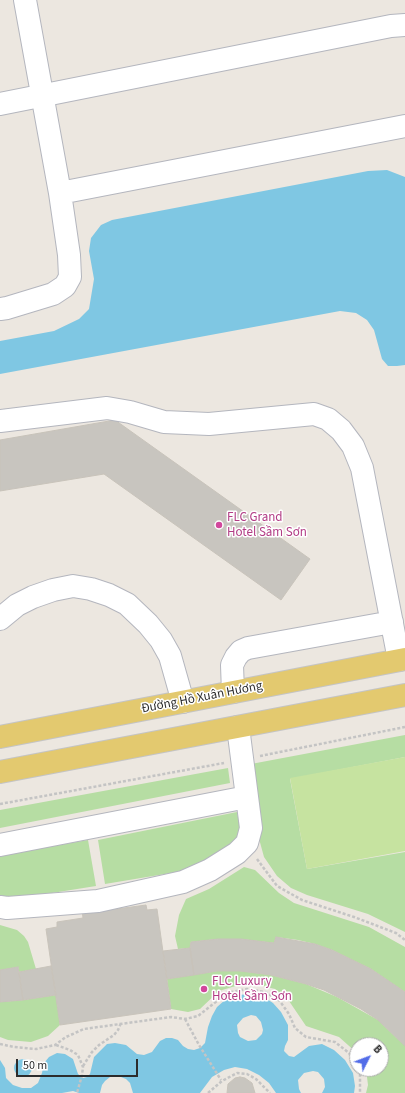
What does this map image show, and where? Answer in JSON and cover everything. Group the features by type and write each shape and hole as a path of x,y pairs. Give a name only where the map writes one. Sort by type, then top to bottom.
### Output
{"main road":[{"name":"Đường Hồ Xuân Hương","path":"0,737 402,659"},
{"path":"0,772 405,695"}],"street":[{"path":"0,309 53,294 65,286 70,277 69,255 60,193 25,0"},
{"path":"0,104 383,28 405,25"},
{"path":"60,193 405,126"},
{"path":"0,421 107,408 130,412 164,422 209,424 314,414 328,419 341,430 353,446 362,468 392,622 402,659"},
{"path":"0,619 17,605 33,597 53,590 73,586 92,589 109,595 127,604 148,624 160,640 170,656 183,702"},
{"path":"233,692 232,665 241,651 248,648 392,622"},
{"path":"0,907 7,908 98,901 183,882 210,870 237,853 247,843 251,828 238,727"},
{"path":"0,845 247,797"}],"path":[{"path":"0,804 242,760 405,727"},
{"path":"247,843 261,866 276,886 302,900 396,933 405,940"},
{"path":"0,1044 14,1048 36,1049 55,1045 66,1036 84,1029 171,1016 185,1019 198,1016 227,993 247,989 265,992 279,1000 289,1014 295,1028 306,1037 335,1042 349,1053"},
{"path":"185,1019 199,1045 222,1081"},
{"path":"77,1093 83,1067 92,1052 99,1045 114,1035 121,1023"},
{"path":"55,1045 70,1050 78,1055 83,1067"},
{"path":"208,1093 222,1081 237,1073 247,1074 256,1079 270,1093"},
{"path":"360,1077 360,1093"}],"green space":[{"path":"405,735 405,757 290,779 307,869 405,852 405,932 368,914 307,895 291,888 277,876 264,857 258,835 251,764"},
{"path":"405,757 405,851 307,869 290,778"},
{"path":"228,768 230,783 0,828 0,810"},
{"path":"237,812 242,838 189,870 105,884 98,840"},
{"path":"88,840 96,886 33,896 0,898 0,855"},
{"path":"244,867 255,870 279,893 294,903 369,927 405,947 405,992 371,969 332,950 298,940 276,937 274,943 241,939 218,939 191,942 190,948 178,949 175,936 179,915 186,899 209,889"},
{"path":"0,925 17,930 24,936 28,942 36,969 19,972 18,967 0,970"},
{"path":"217,971 240,971 271,975 306,984 337,997 378,1020 405,1046 405,1093 366,1093 368,1085 367,1077 389,1077 389,1037 349,1037 349,1046 339,1037 306,1026 289,1001 275,989 251,983 219,991 200,1009 188,1012 171,1009 167,979"},
{"path":"56,995 60,1025 48,1036 31,1042 8,1040 0,1037 0,1002"}],"water":[{"path":"387,170 405,177 405,365 388,366 382,359 374,330 367,320 356,313 340,311 0,374 0,341 54,331 79,319 89,309 94,279 89,251 91,238 101,225 112,220 368,171"},
{"path":"250,994 262,996 273,1003 281,1012 288,1025 288,1040 284,1051 289,1056 294,1057 309,1046 322,1044 334,1050 345,1060 349,1066 349,1077 354,1077 354,1093 322,1093 325,1087 324,1079 318,1072 313,1071 304,1073 298,1080 301,1093 276,1093 269,1083 259,1075 247,1069 235,1067 224,1070 212,1077 200,1093 133,1093 130,1083 126,1079 115,1076 110,1077 105,1081 102,1085 100,1093 79,1093 73,1091 62,1093 0,1093 0,1060 5,1068 6,1078 13,1085 22,1088 31,1088 38,1083 44,1063 49,1057 57,1053 65,1054 73,1059 78,1074 83,1078 90,1074 94,1057 107,1044 115,1043 126,1045 137,1054 144,1055 152,1052 160,1041 166,1038 178,1040 188,1049 194,1050 200,1048 205,1043 212,1016 217,1007 225,1000 237,995","holes":["251,1015 256,1016 261,1022 263,1030 262,1034 256,1040 248,1041 240,1037 237,1025 243,1018"]},
{"path":"19,1059 27,1059 32,1064 30,1075 27,1077 19,1077 14,1072 14,1064"}],"building":[{"name":"FLC Grand Hotel Sầm Sơn","path":"115,420 310,559 281,600 104,474 0,491 0,440"},
{"path":"116,904 117,909 146,905 147,910 157,909 171,1009 60,1025 46,929 57,927 57,922 83,918 82,909"},
{"path":"276,937 315,944 332,950 371,969 405,992 405,1046 378,1020 361,1009 324,990 271,975 240,971 217,971 194,975 190,948 191,942 218,939 241,939 274,943"},
{"path":"190,948 194,975 167,979 163,951"},
{"path":"51,966 56,995 23,1000 19,972"},
{"path":"18,967 23,1000 0,1002 0,970"},
{"path":"235,1078 245,1078 252,1083 255,1093 227,1093 228,1084"}],"place":[{"name":"FLC Grand Hotel Sầm Sơn","path":"219,525"},
{"name":"FLC Luxury Hotel Sầm Sơn","path":"204,989"}]}
